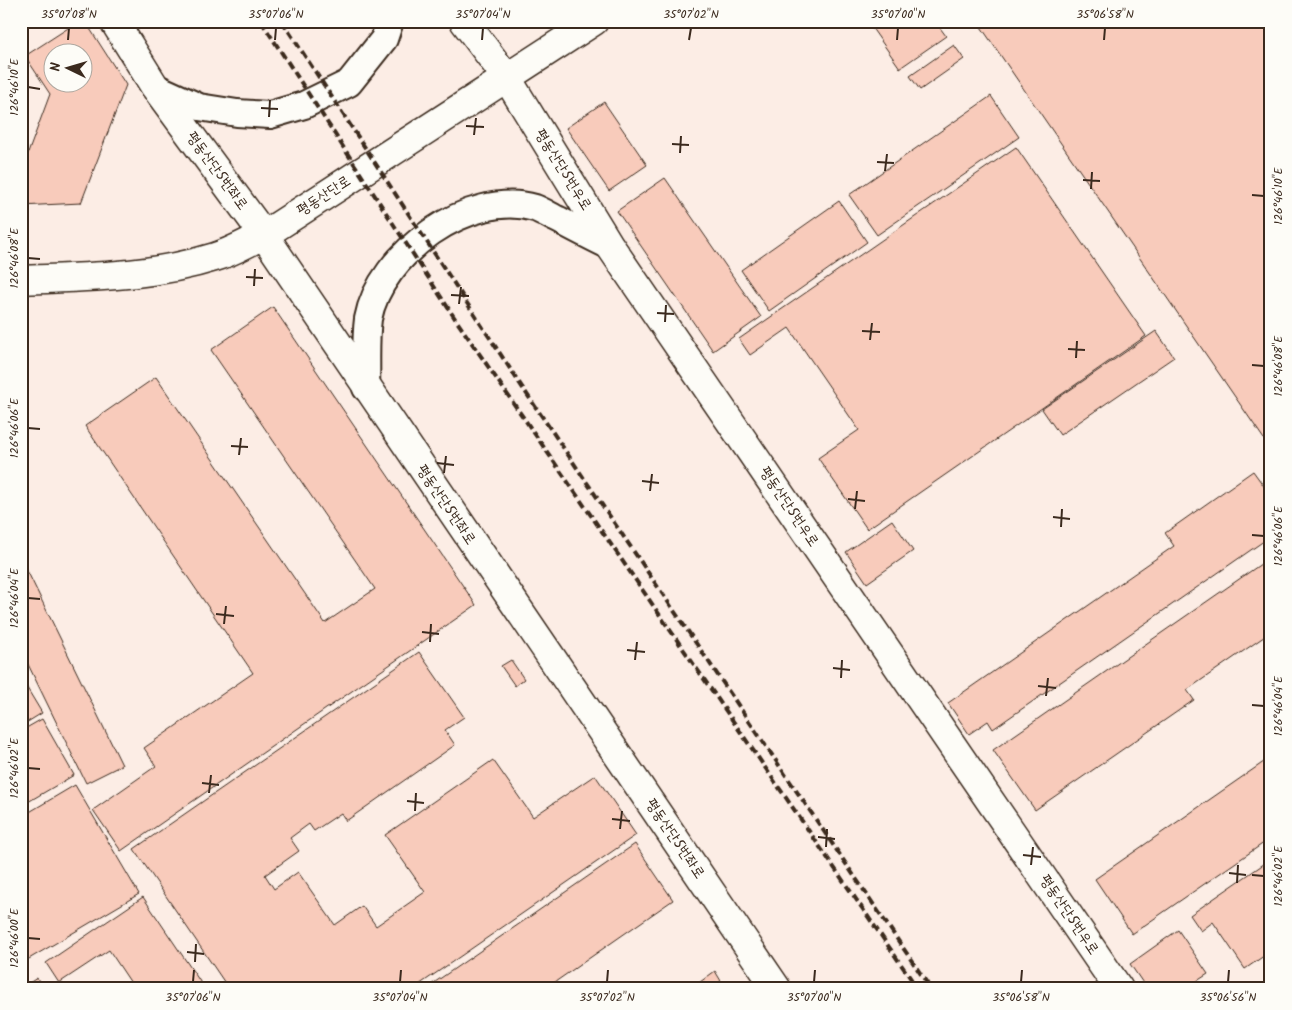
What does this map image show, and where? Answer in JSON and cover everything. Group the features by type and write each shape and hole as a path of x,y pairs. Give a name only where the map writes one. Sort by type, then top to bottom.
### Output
{"street":[{"name":"평동산단5번좌로","path":"114,21 155,87 264,235 366,388 777,989"},
{"path":"155,87 199,106 237,114 270,115 304,105 349,83 384,38 390,21"},
{"name":"평동산단5번우로","path":"464,21 506,78 610,246 1119,989"},
{"name":"평동산단로","path":"21,280 113,276 170,268 216,257 264,235 594,21"},
{"path":"366,388 368,319 379,288 399,259 438,227 463,213 495,205 535,208 610,246"}],"shaded area":[{"path":"21,21 1271,21 1271,989 21,989"}],"building":[{"path":"79,21 85,21 126,85 81,203 21,206 21,172 50,94 49,92 92,92 92,42 47,42"},
{"path":"867,21 935,21 946,36 900,68"},
{"path":"977,21 1271,21 1271,438 1266,442"},
{"path":"42,45 42,82 25,56"},
{"path":"954,45 964,59 920,90 910,76"},
{"path":"991,96 1019,137 877,235 849,195"},
{"path":"604,102 647,165 609,191 566,128"},
{"path":"1016,147 1146,336 867,529 818,458 859,430 789,328 750,355 739,339"},
{"path":"665,178 761,317 713,351 617,211"},
{"path":"839,201 867,242 769,311 741,270"},
{"path":"273,307 476,605 121,851 93,810 156,766 144,748 253,673 85,426 156,377 325,623 375,589 211,350"},
{"path":"1156,331 1174,357 1060,435 1042,409"},
{"path":"1253,471 1271,496 1271,536 993,729 988,721 969,734 948,703 1174,546 1165,533"},
{"path":"892,520 913,551 867,583 846,552"},
{"path":"1271,557 1271,632 1187,690 1194,700 1035,810 993,750"},
{"path":"21,558 122,765 86,783 21,650"},
{"path":"419,652 464,717 445,730 455,745 346,821 341,813 314,831 309,824 290,838 299,851 265,875 274,889 298,872 335,925 362,906 376,926 425,892 385,835 493,760 533,817 595,775 636,835 413,989 229,989 134,849"},
{"path":"511,660 524,679 515,686 501,666"},
{"path":"21,678 42,713 21,726"},
{"path":"42,719 74,775 21,806 21,731"},
{"path":"1271,757 1271,838 1132,934 1095,879"},
{"path":"75,785 139,894 22,963 21,817"},
{"path":"635,844 673,900 545,989 425,989"},
{"path":"1271,859 1271,951 1245,969 1213,922 1201,931 1190,915"},
{"path":"143,897 205,989 135,989 109,950 59,983 46,963"},
{"path":"1178,930 1208,974 1197,981 1202,989 1147,989 1130,964"},
{"path":"715,971 721,981 710,989 698,989 696,985"},
{"path":"37,978 44,989 21,989 21,988"}],"railway":[{"path":"261,21 456,320 918,989"},
{"path":"282,21 522,387 931,989"}]}
